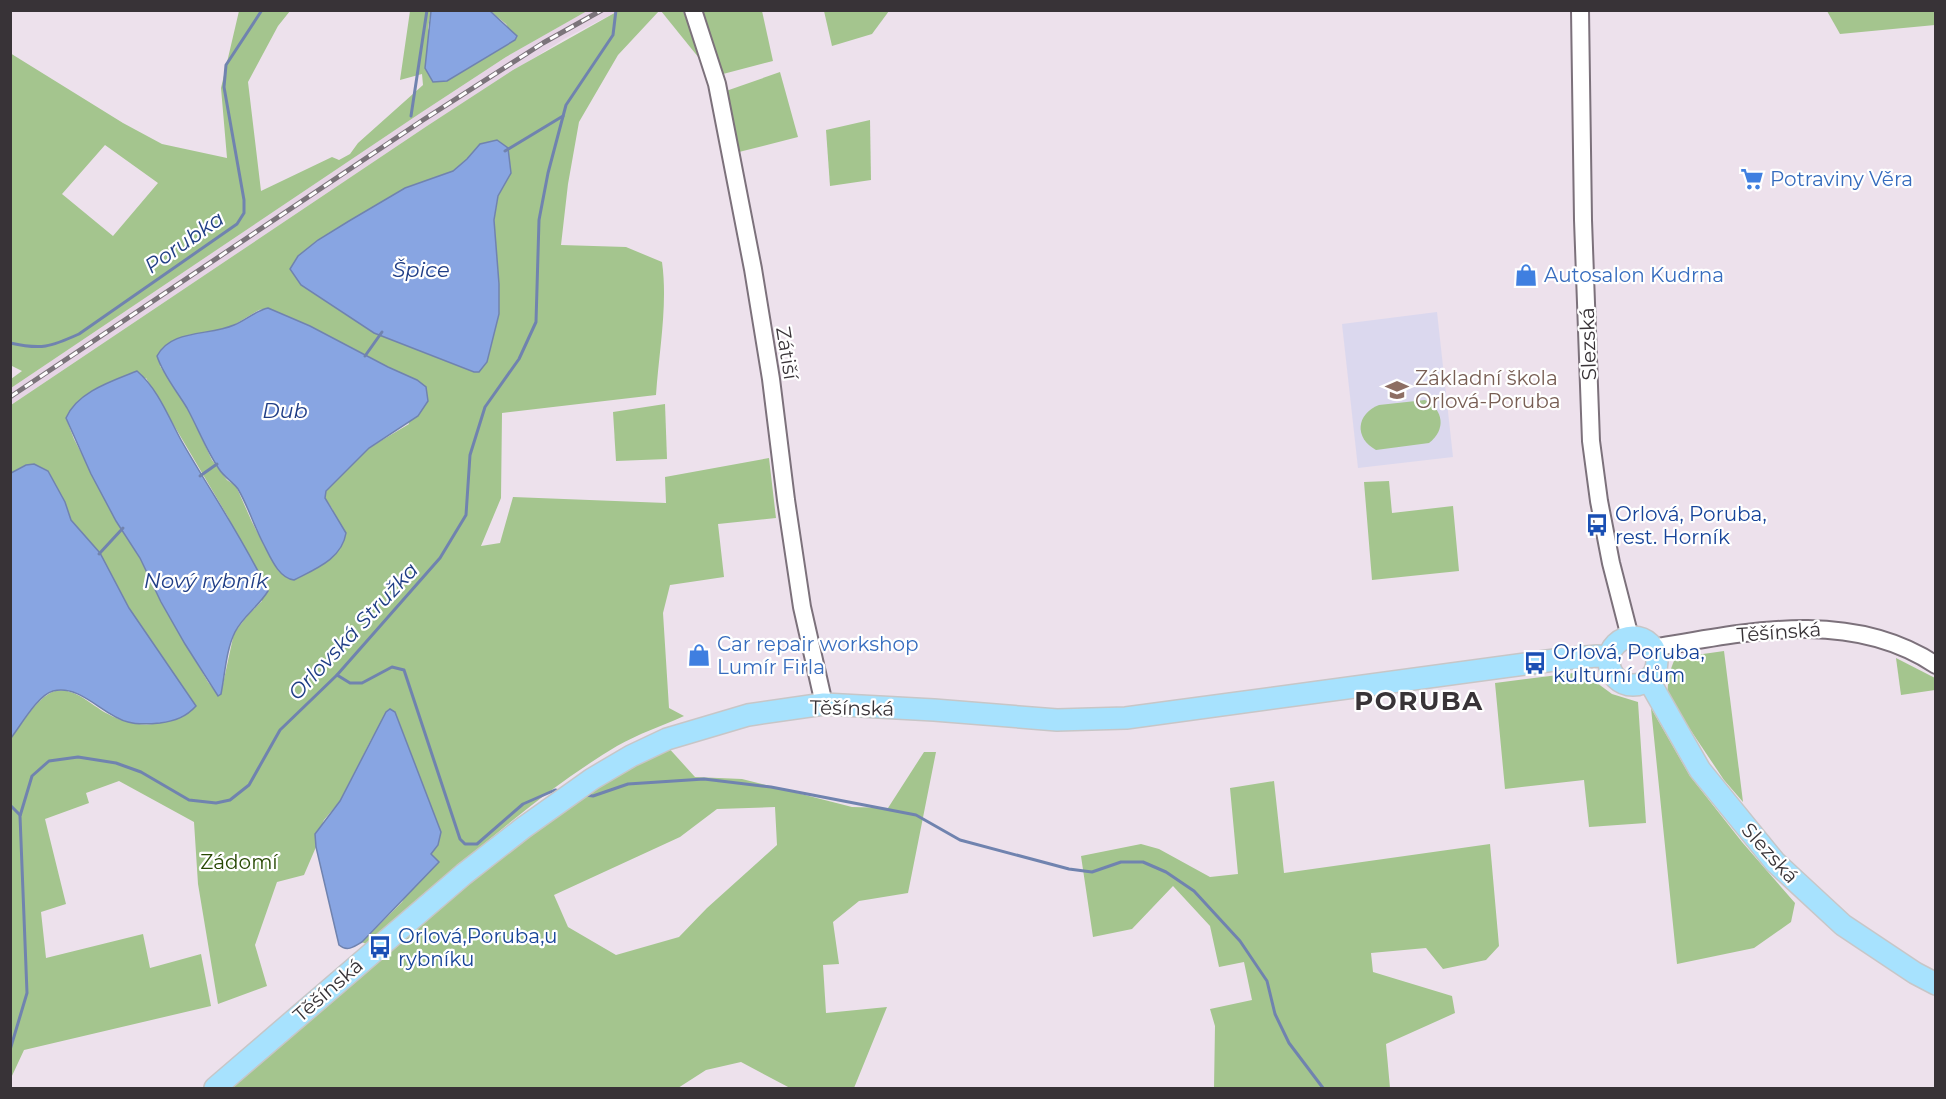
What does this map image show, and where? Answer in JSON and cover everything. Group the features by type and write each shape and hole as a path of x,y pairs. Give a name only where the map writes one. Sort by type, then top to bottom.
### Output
{"main road":[{"path":"1630,637 1643,639 1653,648 1656,654 1656,668 1648,679 1635,685 1620,682 1611,671 1609,657 1616,644 1630,637"},
{"name":"Těšínská","path":"215,1089 464,874 549,809 592,779 631,756 667,739 700,728 748,715 824,704 1057,720 1126,718 1562,659 1609,657"},
{"name":"Slezská","path":"1648,679 1700,770 1775,862 1844,925 1914,973 1935,984"}],"street":[{"name":"Zátiší","path":"693,10 717,84 753,269 771,379 802,607 824,704"},
{"name":"Slezská","path":"1580,10 1583,220 1591,441 1609,553 1630,637"},
{"name":"Těšínská","path":"1653,648 1785,628 1831,628 1889,642 1935,665"}],"shaded area":[{"path":"587,11 618,11 564,39 427,126 11,405 11,388 506,57"},
{"name":"Základní škola Orlová-Poruba","path":"1437,312 1453,457 1358,468 1342,324"}],"green space":[{"path":"824,10 889,11 872,34 832,46"},
{"path":"239,11 290,11 278,26 248,82 261,191 332,157 339,160 350,154 358,143 423,85 422,74 400,80 410,11 431,11 428,28 447,81 515,40 506,24 490,11 587,11 506,57 11,388 11,379 22,371 10,365 10,53 123,123 162,144 227,158 221,88","holes":["105,145 158,183 113,236 62,194"]},
{"name":"Zádomí","path":"618,11 659,11 618,55 579,122 568,184 561,245 626,247 662,262 664,311 656,395 502,413 501,498 481,546 500,543 513,497 666,503 665,477 769,458 776,518 718,524 724,577 670,585 663,613 669,708 684,716 617,746 551,790 488,840 368,945 362,942 402,902 431,854 441,832 395,712 389,709 340,801 324,820 304,875 277,882 255,945 267,986 218,1004 198,884 194,822 119,781 86,793 89,803 45,819 66,904 41,912 46,958 143,934 150,968 201,954 211,1006 24,1050 11,1078 11,738 38,702 58,690 80,696 119,719 142,724 158,723 196,706 129,608 100,553 71,520 65,502 48,471 34,464 26,465 11,473 11,405 513,70","holes":["480,144 510,173 498,196 494,220 499,284 479,372 474,372 374,333 301,285 378,205 405,188 453,171","268,308 310,326 388,367 409,424 369,448 326,491 325,498 333,510 268,553 236,486 227,480 212,460 188,409 160,366 189,335 234,325 259,310","146,378 228,517 262,601 234,633 221,693 218,695 161,602 140,558 116,521 74,439 66,418"]},
{"path":"661,11 683,11 703,63"},
{"path":"701,11 762,11 773,61 723,74"},
{"path":"1827,11 1935,11 1935,25 1840,34"},
{"path":"780,72 798,137 739,152 726,91"},
{"path":"870,120 871,180 830,186 826,130"},
{"path":"1425,400 1436,409 1440,420 1438,432 1429,443 1376,450 1364,439 1361,433 1362,420 1371,409 1379,405"},
{"path":"665,404 667,459 616,461 613,412"},
{"path":"1389,481 1392,513 1453,506 1459,571 1372,580 1364,482"},
{"path":"1724,651 1743,802 1724,780 1667,695 1669,674 1675,658"},
{"path":"1896,658 1935,678 1935,690 1901,695"},
{"path":"1582,672 1612,694 1638,702 1646,823 1589,827 1584,780 1505,789 1495,683"},
{"path":"1651,708 1690,776 1742,842 1795,903 1791,922 1754,948 1677,964"},
{"path":"666,745 695,777 742,779 852,807 888,808 924,752 936,752 908,893 859,901 833,922 839,964 823,965 826,1013 887,1007 854,1088 790,1088 741,1062 706,1070 678,1088 228,1088 527,834 602,780","holes":["775,807 777,845 707,908 679,937 616,955 568,927 554,895 680,837 717,809"]},
{"path":"1274,781 1284,873 1490,844 1499,946 1486,960 1443,969 1426,948 1371,953 1373,972 1452,996 1455,1013 1386,1044 1390,1088 1214,1088 1215,1026 1210,1009 1252,1000 1244,962 1219,967 1210,926 1173,886 1132,929 1093,937 1081,856 1141,844 1159,849 1210,877 1238,874 1230,788"}],"water":[{"path":"431,11 490,11 517,36 515,40 447,81 433,82 425,68"},
{"name":"Špice","path":"497,140 508,148 511,173 498,196 494,220 499,314 487,362 479,372 374,333 301,285 290,269 298,256 318,240 405,188 453,171 480,144"},
{"name":"Dub","path":"268,308 310,326 417,380 426,387 428,401 418,416 369,448 326,491 325,498 346,533 343,542 339,550 326,562 294,580 283,575 275,566 238,489 214,462 157,356 171,341 234,325"},
{"name":"Nový rybník","path":"137,371 162,403 268,591 235,632 228,654 221,694 218,696 185,644 140,558 116,521 91,474 66,418 78,401 96,388"},
{"path":"34,464 48,471 65,502 71,520 100,553 129,608 196,706 184,716 160,723 132,723 119,719 73,692 53,691 36,704 11,738 11,473 26,465"},
{"path":"390,709 395,712 441,832 438,845 431,854 439,862 362,942 345,948 339,945 315,834 340,801 386,712"}],"waterway":[{"name":"Porubka","path":"10,343 46,346 79,334 237,224 244,213 244,200 224,87 226,65 262,10"},
{"path":"411,116 427,10"},
{"name":"Orlovská Stružka","path":"10,1050 27,993 20,816 32,776 49,761 78,757 116,763 141,772 189,800 216,803 230,800 249,785 280,730 337,675 440,558 466,515 470,455 485,407 519,359 536,322 539,220 548,173 566,105 613,35 616,10"},
{"path":"505,151 563,116"},
{"path":"365,356 382,332"},
{"path":"200,476 217,464"},
{"path":"99,554 123,528"},
{"path":"337,675 350,683 362,683 392,667 404,670 460,839 465,844 477,844 523,804 555,790 560,791"},
{"path":"585,795 593,796 628,784 704,779 771,787 916,815 960,840 1069,869 1092,872 1121,862 1143,862 1166,872 1194,891 1240,941 1267,981 1275,1014 1289,1043 1323,1088"},
{"name":"Porubka","path":"10,805 20,815"}],"railway":[{"path":"10,397 423,120 543,43 602,10"}],"place":[{"name":"Potraviny Věra","path":"1752,179"},
{"name":"Autosalon Kudrna","path":"1526,275"},
{"name":"Základní škola Orlová-Poruba","path":"1397,390"},
{"name":"Orlová, Poruba, rest. Horník","path":"1597,525"},
{"name":"Car repair workshop Lumír Firla","path":"699,655"},
{"name":"Orlová, Poruba, kulturní dům","path":"1535,663"},
{"name":"Orlová,Poruba,u rybníku","path":"380,947"}],"district":[{"name":"PORUBA","path":"1419,701"}]}
